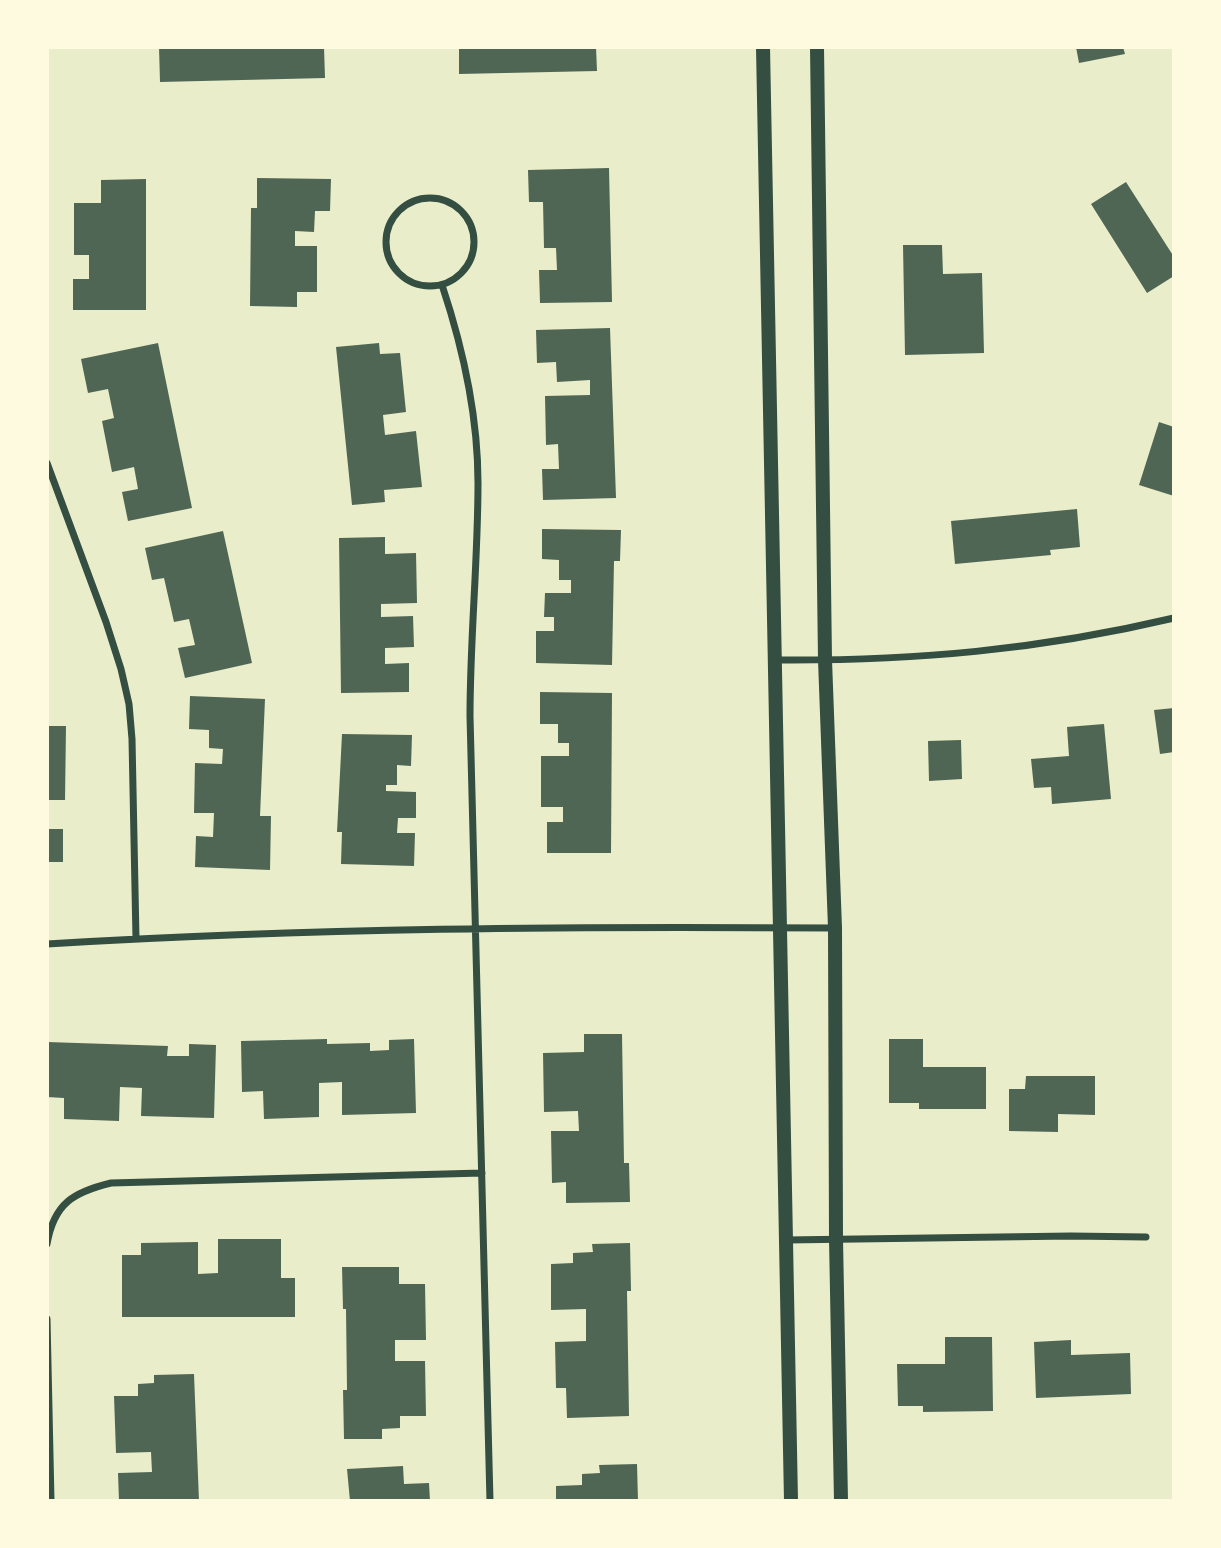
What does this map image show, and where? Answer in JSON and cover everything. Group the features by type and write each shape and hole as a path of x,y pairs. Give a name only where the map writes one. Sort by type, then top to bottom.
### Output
{"main road":[{"path":"763,47 791,1501"},
{"path":"817,47 825,660 835,928 836,1239 841,1501"}],"street":[{"path":"429,198 443,200 466,216 472,229 474,243 465,269 455,279 442,285 413,283 400,276 388,257 386,234 391,220 401,209 414,201 429,198"},
{"path":"442,285 467,372 477,459 470,657 474,929 490,1501"},
{"path":"47,463 106,622 121,669 128,704 132,739 136,939"},
{"path":"774,660 994,651 1118,632 1174,618"},
{"path":"47,944 474,929 835,928"},
{"path":"47,1244 54,1217 67,1200 87,1189 111,1183 482,1173"},
{"path":"786,1240 1146,1237"},
{"path":"47,1320 51,1501"}],"building":[{"path":"159,47 324,47 325,78 160,82"},
{"path":"459,47 596,47 597,71 459,74"},
{"path":"1076,47 1123,47 1125,54 1079,63"},
{"path":"609,168 612,302 540,303 539,270 557,270 556,248 544,248 543,202 529,202 528,170"},
{"path":"257,178 331,179 330,211 315,211 314,232 295,231 295,246 317,246 317,292 297,292 297,307 250,306 251,208 257,208"},
{"path":"146,179 146,310 73,310 73,279 89,279 89,255 74,255 74,203 101,203 101,180"},
{"path":"1126,182 1174,257 1174,276 1147,293 1091,204"},
{"path":"903,245 942,245 943,274 982,273 984,353 905,355"},
{"path":"610,328 616,498 543,500 542,469 559,469 558,444 546,445 545,396 590,395 590,380 557,382 556,362 537,363 536,330"},
{"path":"158,343 192,508 128,521 122,492 138,489 134,467 112,472 102,421 114,418 108,389 88,393 81,359"},
{"path":"379,343 380,354 400,353 406,412 383,415 385,435 416,431 422,487 384,490 385,502 352,505 336,347"},
{"path":"1159,422 1174,427 1174,496 1139,485"},
{"path":"1077,509 1080,547 1050,550 1051,555 955,564 951,521"},
{"path":"542,529 621,530 620,561 614,561 612,665 536,663 536,631 554,631 554,617 544,617 545,593 571,593 571,580 559,580 559,560 542,559"},
{"path":"223,531 252,663 185,678 178,648 195,645 189,619 174,622 164,578 152,580 145,548"},
{"path":"385,537 385,554 416,553 417,603 381,604 381,617 413,616 414,647 385,648 385,664 409,663 409,692 341,693 339,538"},
{"path":"540,692 612,693 611,853 547,853 547,822 563,822 563,807 541,807 541,756 569,756 569,743 558,743 558,724 540,724"},
{"path":"190,696 265,699 260,816 271,816 270,870 195,867 196,836 213,837 214,813 194,813 195,763 222,764 223,749 209,748 209,730 189,729"},
{"path":"1174,708 1174,752 1160,754 1154,710"},
{"path":"1104,724 1111,799 1052,804 1051,787 1034,788 1031,759 1069,756 1067,727"},
{"path":"47,726 66,726 65,800 47,800"},
{"path":"342,734 412,735 411,766 397,765 397,785 386,785 386,791 416,792 416,818 398,818 397,833 415,833 414,866 341,864 342,832 337,832"},
{"path":"961,740 962,779 929,781 928,741"},
{"path":"47,829 63,829 63,862 47,862"},
{"path":"584,1034 622,1034 624,1163 629,1163 630,1202 566,1203 566,1182 552,1183 551,1131 579,1131 578,1111 544,1112 543,1053 584,1052"},
{"path":"327,1039 327,1044 370,1043 370,1051 389,1050 389,1040 414,1039 416,1113 342,1115 342,1082 319,1083 319,1117 264,1119 263,1091 242,1092 241,1041"},
{"path":"889,1039 923,1039 923,1067 986,1067 986,1109 919,1109 919,1103 889,1103"},
{"path":"47,1042 168,1046 167,1056 189,1056 189,1044 216,1045 214,1118 141,1116 142,1088 120,1087 119,1121 64,1119 64,1098 47,1097"},
{"path":"1026,1076 1095,1076 1095,1115 1058,1114 1058,1132 1009,1131 1009,1089 1025,1089"},
{"path":"218,1239 281,1239 281,1278 295,1278 295,1317 122,1317 122,1255 141,1255 141,1243 198,1242 198,1274 218,1273"},
{"path":"630,1243 631,1291 627,1291 629,1416 567,1418 566,1388 556,1388 555,1342 586,1341 586,1309 551,1310 551,1264 573,1263 573,1253 593,1252 592,1244"},
{"path":"342,1267 399,1267 399,1284 425,1284 426,1340 395,1340 395,1361 425,1361 426,1416 400,1416 400,1428 382,1429 382,1439 344,1439 343,1390 347,1390 346,1309 343,1309"},
{"path":"945,1337 992,1337 993,1411 923,1412 923,1406 898,1406 897,1364 945,1364"},
{"path":"1071,1340 1071,1355 1130,1353 1131,1394 1036,1398 1034,1342"},
{"path":"194,1374 199,1501 119,1501 118,1473 152,1472 151,1452 116,1453 114,1396 138,1396 138,1384 154,1383 154,1375"},
{"path":"637,1464 638,1501 556,1501 556,1486 582,1485 582,1474 600,1473 599,1465"},
{"path":"403,1466 404,1484 429,1483 430,1501 350,1501 347,1469"}]}
